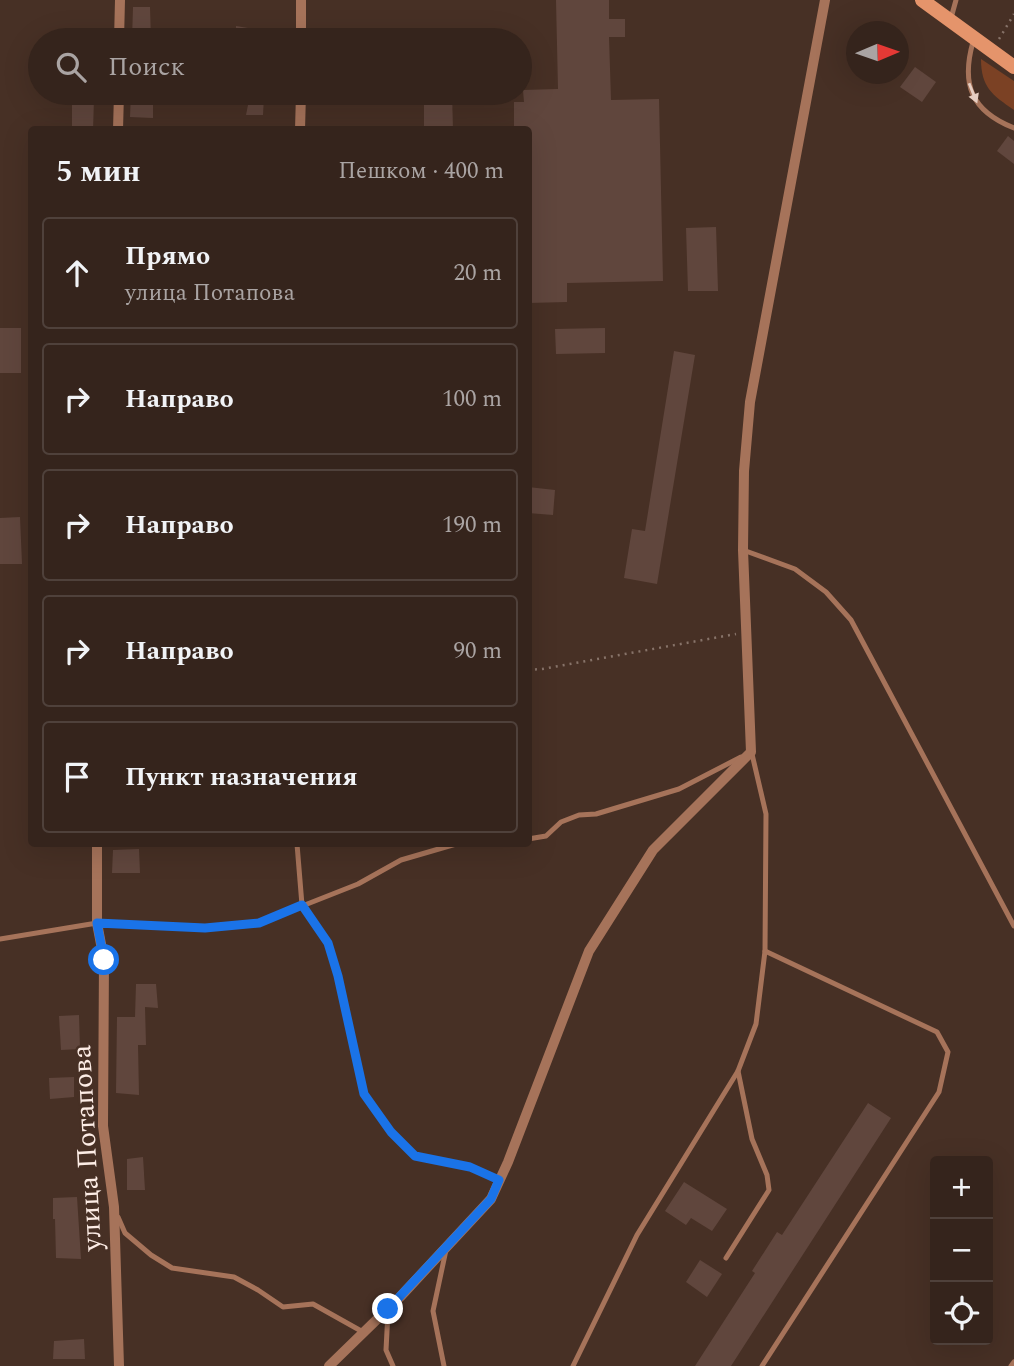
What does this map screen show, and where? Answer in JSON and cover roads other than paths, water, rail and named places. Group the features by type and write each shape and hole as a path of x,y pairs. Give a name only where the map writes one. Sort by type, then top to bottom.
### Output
{"main road":[{"path":"922,0 1014,67"}],"street":[{"path":"119,28 120,0"},
{"path":"301,0 301,28"},
{"path":"329,1366 388,1309 491,1199 589,951 653,850 751,752 743,550 744,471 750,402 825,0"},
{"path":"118,105 118,126"},
{"path":"300,105 300,126"},
{"name":"улица Потапова","path":"97,847 97,923 104,960 103,1126 114,1208 119,1366"}],"lane":[{"path":"950,21 956,1"},
{"path":"974,38 968,60 968,85 978,106 1014,128"},
{"path":"743,550 794,569 826,593 851,620 1014,926"},
{"path":"532,838 546,836 561,822 579,815 596,814 680,789 751,752 766,814 765,951 756,1024 738,1071 637,1235 573,1366"},
{"path":"297,847 302,905 328,943 364,1094 391,1132 415,1156 470,1167 499,1180"},
{"path":"0,939 97,923 205,928 259,923 358,884 401,860 446,847"},
{"path":"762,1366 939,1092 948,1052 937,1032 765,951"},
{"path":"726,1258 769,1190 767,1175 752,1139 738,1071"},
{"path":"114,1208 125,1233 151,1255 172,1268 234,1276 282,1307 313,1304 364,1332"},
{"path":"444,1366 433,1311 447,1247"},
{"path":"388,1309 386,1350 393,1366"}]}
